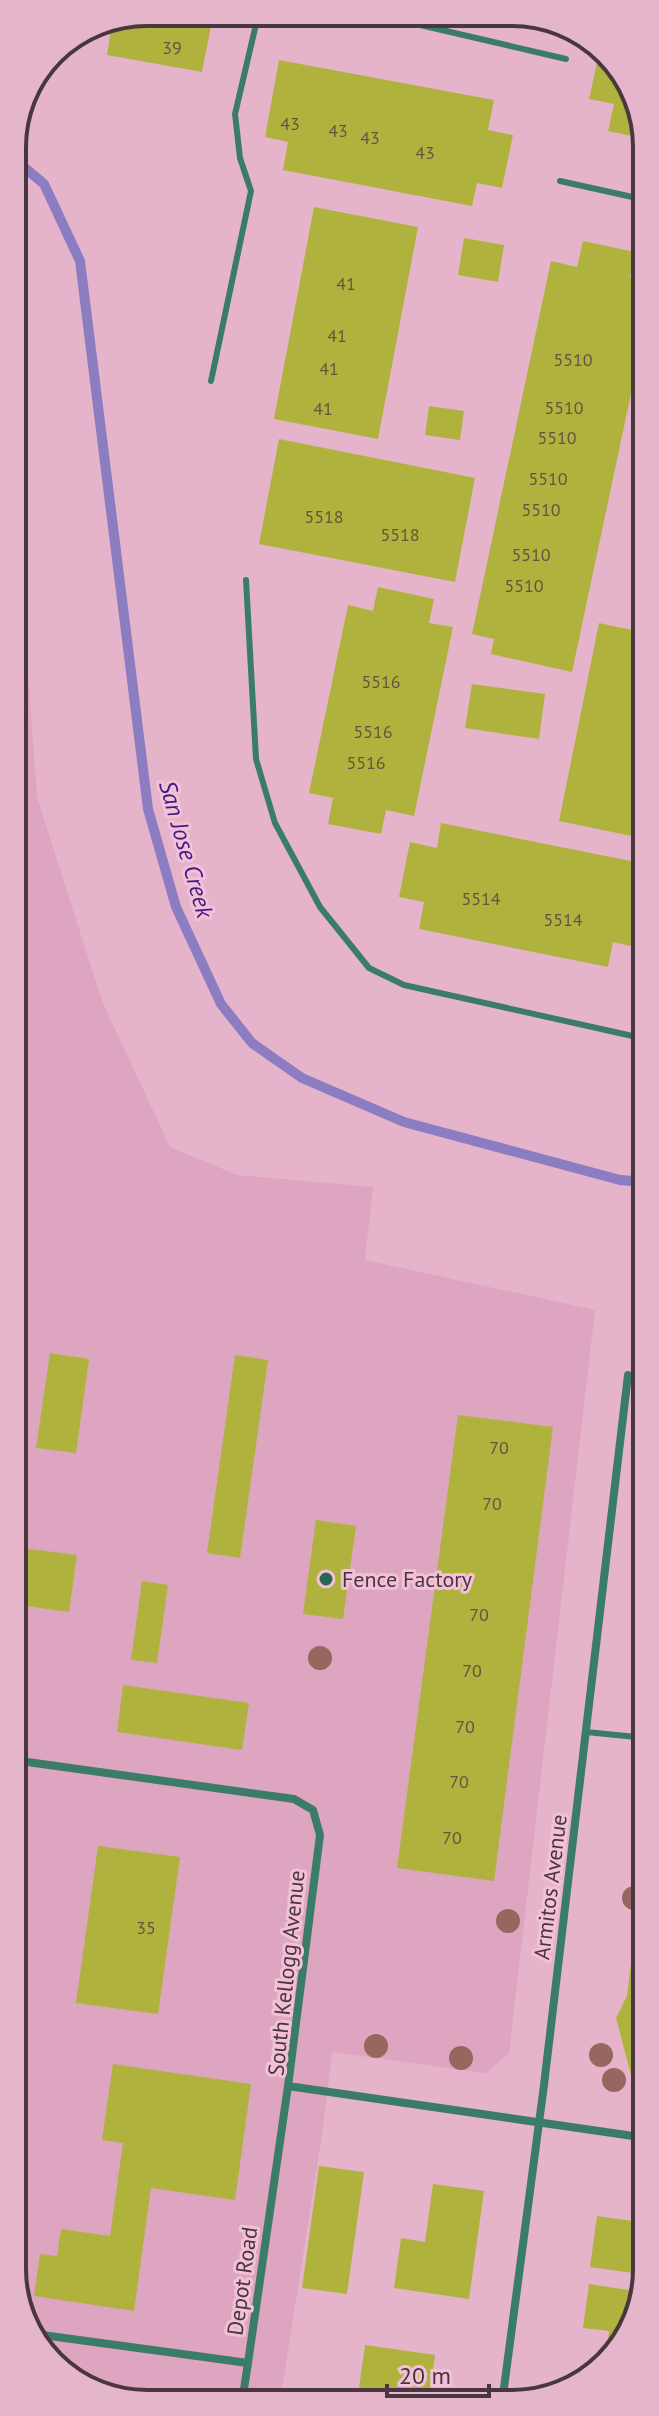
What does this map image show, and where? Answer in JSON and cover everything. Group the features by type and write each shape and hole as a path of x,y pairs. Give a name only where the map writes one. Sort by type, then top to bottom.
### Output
{"street":[{"name":"Armitos Avenue","path":"504,2390 540,2123 628,1375"},
{"name":"South Kellogg Avenue","path":"26,1762 294,1799 313,1810 320,1835 288,2086 633,2136"},
{"name":"Depot Road","path":"46,2335 248,2363 288,2086"},
{"path":"244,2390 248,2363"}],"lane":[{"path":"211,381 251,191 240,158 235,114 256,26"},
{"path":"424,26 566,59"},
{"path":"560,181 633,197"},
{"path":"246,580 256,759 275,823 320,907 369,968 404,985 633,1036"},
{"path":"586,1732 633,1737"}],"shaded area":[{"path":"26,644 37,797 102,1001 170,1147 237,1175 373,1187 365,1260 595,1310 509,2053 486,2073 332,2052 282,2390 124,2388 87,2374 67,2360 46,2336 30,2300 26,2269"}],"building":[{"path":"147,26 211,26 202,72 107,55 111,31"},
{"path":"279,60 494,100 488,130 513,135 502,188 477,183 472,206 283,170 288,142 265,137"},
{"path":"597,62 613,80 627,108 632,136 608,131 614,104 589,99"},
{"path":"314,207 418,227 378,439 274,419"},
{"path":"464,238 504,245 498,282 458,275"},
{"path":"583,241 633,252 630,277 633,278 633,384 572,672 491,654 494,639 472,634 551,261 577,267"},
{"path":"429,406 464,411 460,440 425,435"},
{"path":"279,439 475,478 455,582 259,544"},
{"path":"378,587 434,599 429,623 453,627 414,816 386,810 381,834 328,824 333,798 309,793 348,605 373,611"},
{"path":"599,623 633,630 633,836 559,821"},
{"path":"472,684 545,694 539,739 465,728"},
{"path":"441,823 633,861 633,947 613,942 608,967 419,929 424,902 399,897 410,842 437,848"},
{"path":"50,1353 89,1359 76,1453 36,1448"},
{"path":"235,1355 268,1360 240,1558 207,1553"},
{"path":"458,1415 553,1427 494,1881 397,1868"},
{"path":"316,1520 356,1526 343,1619 303,1614"},
{"path":"26,1549 77,1555 69,1612 26,1606"},
{"path":"142,1581 168,1585 157,1663 131,1660"},
{"path":"123,1685 249,1703 242,1750 117,1732"},
{"path":"98,1846 180,1857 158,2014 76,2003"},
{"path":"633,1947 631,2075 616,2018 627,1996"},
{"path":"113,2064 251,2084 235,2200 151,2188 134,2311 34,2296 40,2254 57,2256 61,2229 110,2236 123,2143 102,2140"},
{"path":"319,2166 364,2172 347,2294 302,2288"},
{"path":"433,2184 484,2191 469,2299 394,2288 401,2238 425,2242"},
{"path":"597,2216 633,2221 633,2273 590,2267"},
{"path":"589,2284 631,2290 624,2315 607,2343 609,2331 583,2328"},
{"path":"365,2345 435,2355 431,2390 359,2390"}],"waterway":[{"name":"San Jose Creek","path":"26,169 44,184 80,261 148,809 176,907 221,1004 252,1043 302,1078 404,1122 633,1181"}],"place":[{"name":"Fence Factory","path":"326,1579"}]}
